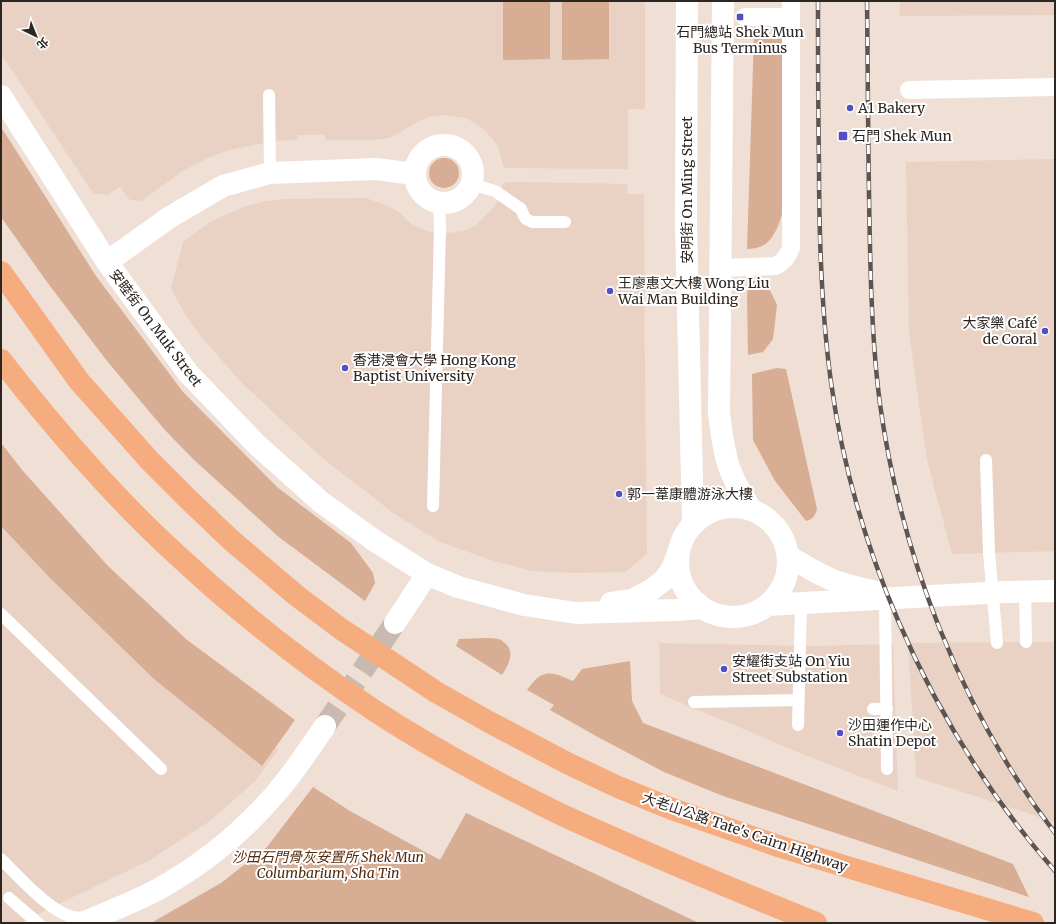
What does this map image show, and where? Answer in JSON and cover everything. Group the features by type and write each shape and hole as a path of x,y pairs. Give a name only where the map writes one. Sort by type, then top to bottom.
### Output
{"highway":[{"name":"大老山公路 Tate's Cairn Highway","path":"1,264 7,279 79,381 145,456 188,499 231,540 297,596 353,638 436,692 567,763 618,787 672,809 781,847 1033,923"},
{"path":"1,361 44,414 137,517 177,556 230,602 305,662 375,710 468,766 540,804 683,868 816,923"}],"street":[{"name":"安明街 On Ming Street","path":"687,1 686,224 690,448 693,523"},
{"path":"723,1 719,412 721,434 728,465 742,495 751,509"},
{"path":"721,268 775,266 782,263 787,257 791,248 791,9 745,17"},
{"path":"908,90 1055,87"},
{"name":"安睦街 On Muk Street","path":"1,96 107,262 188,373 257,445 321,502 376,541 427,574 458,587 524,605 576,613 702,608"},
{"path":"444,144 453,145 464,153 472,165 473,174 471,184 466,193 449,203 439,203 429,200 421,193 416,184 414,174 417,161 426,150 434,146 444,144"},
{"path":"107,262 170,216 223,186 270,173 376,169 414,174"},
{"path":"735,506 751,509 767,517 779,530 785,542 788,556 788,569 778,596 752,614 735,617 718,615 702,608 692,600 680,577 678,564 679,550 686,532 693,523 705,514 720,508 735,506"},
{"name":"安睦街 On Muk Street","path":"524,605 570,606 632,600 651,590 664,580 672,569 679,550"},
{"path":"788,556 835,581 855,587 908,598"},
{"path":"395,623 427,574"},
{"path":"767,605 992,592 1055,591"},
{"path":"89,920 154,891 182,875 208,857 255,816 277,792 325,726"}],"lane":[{"path":"269,95 270,173"},
{"path":"471,184 495,191 521,209 524,216 532,222 565,222"},
{"path":"433,506 440,229 439,203"},
{"path":"986,460 989,553 997,643"},
{"path":"1025,592 1026,642"},
{"path":"885,599 887,770"},
{"path":"798,726 802,706 801,604"},
{"path":"1,614 161,769"},
{"path":"694,702 802,706"},
{"path":"873,709 887,709"},
{"path":"1,859 40,897 60,911 73,917 89,920"},
{"path":"9,898 38,923"}],"shaded area":[{"path":"1,1 645,1 645,109 628,109 628,169 504,168 498,147 493,139 481,127 466,118 444,115 433,116 419,121 389,138 374,140 325,140 325,135 298,135 297,140 272,141 226,151 206,159 181,172 142,201 130,200 120,187 107,195 93,193 1,54"},
{"path":"900,1 1055,1 1055,15 899,16"},
{"path":"1055,159 1055,551 952,554 927,460 909,333 906,162"},
{"path":"503,183 628,184 627,194 644,194 647,554 625,572 572,573 532,571 494,561 440,542 393,513 320,456 241,382 199,334 185,314 171,289 183,242 210,222 243,207 266,201 285,199 366,198 388,206 399,212 410,223 421,229 433,233 448,233 463,231 475,226 494,207"},
{"path":"1,486 180,652 278,750 255,781 210,821 150,860 19,923 1,923"},
{"path":"1055,642 1055,822 916,777 908,643"},
{"path":"659,643 809,646 893,644 898,791 807,756 660,694"}],"green space":[{"path":"503,1 550,1 550,59 503,60"},
{"path":"562,1 609,1 609,59 562,60"},
{"path":"754,36 783,37 782,214 777,228 766,244 760,247 747,249"},
{"path":"1,127 96,276 183,392 277,487 351,543 373,573 375,583 365,601 280,538 193,459 164,429 107,361 47,282 1,217"},
{"path":"444,158 455,162 459,173 455,184 444,188 433,184 429,173 433,162"},
{"path":"750,281 762,281 769,288 777,305 773,339 763,352 748,355 747,294"},
{"path":"777,368 786,369 817,509 813,517 806,521 775,481 753,440 752,374"},
{"path":"1,443 23,471 108,566 186,639 295,720 262,766 154,679 51,579 1,526"},
{"path":"494,638 504,642 510,651 510,660 502,675 456,646 459,639"},
{"path":"630,661 632,701 643,723 1013,864 1029,897 723,796 664,772 550,710 554,705 527,690 537,678 542,675 559,675 573,681 582,669"},
{"name":"沙田石門骨灰安置所 Shek Mun Columbarium, Sha Tin","path":"313,787 350,811 440,860 466,813 699,923 151,923 221,883 267,847"}],"tunnel":[{"path":"325,726 395,623"}],"railway":[{"path":"818,1 819,219 825,328 831,382 842,443 856,503 875,563 898,621 925,678 955,733 989,785 1028,840 1055,871"},
{"path":"867,1 870,266 874,345 880,404 890,461 903,518 920,574 940,630 964,684 991,736 1021,786 1055,833"}],"place":[{"name":"石門總站 Shek Mun Bus Terminus","path":"740,17"},
{"name":"A1 Bakery","path":"850,108"},
{"name":"石門 Shek Mun","path":"843,136"},
{"name":"王廖惠文大樓 Wong Liu Wai Man Building","path":"610,291"},
{"name":"大家樂 Café de Coral","path":"1045,331"},
{"name":"香港浸會大學 Hong Kong Baptist University","path":"345,368"},
{"name":"郭一葦康體游泳大樓","path":"619,494"},
{"name":"安耀街支站 On Yiu Street Substation","path":"724,669"},
{"name":"沙田運作中心 Shatin Depot","path":"840,733"}]}
